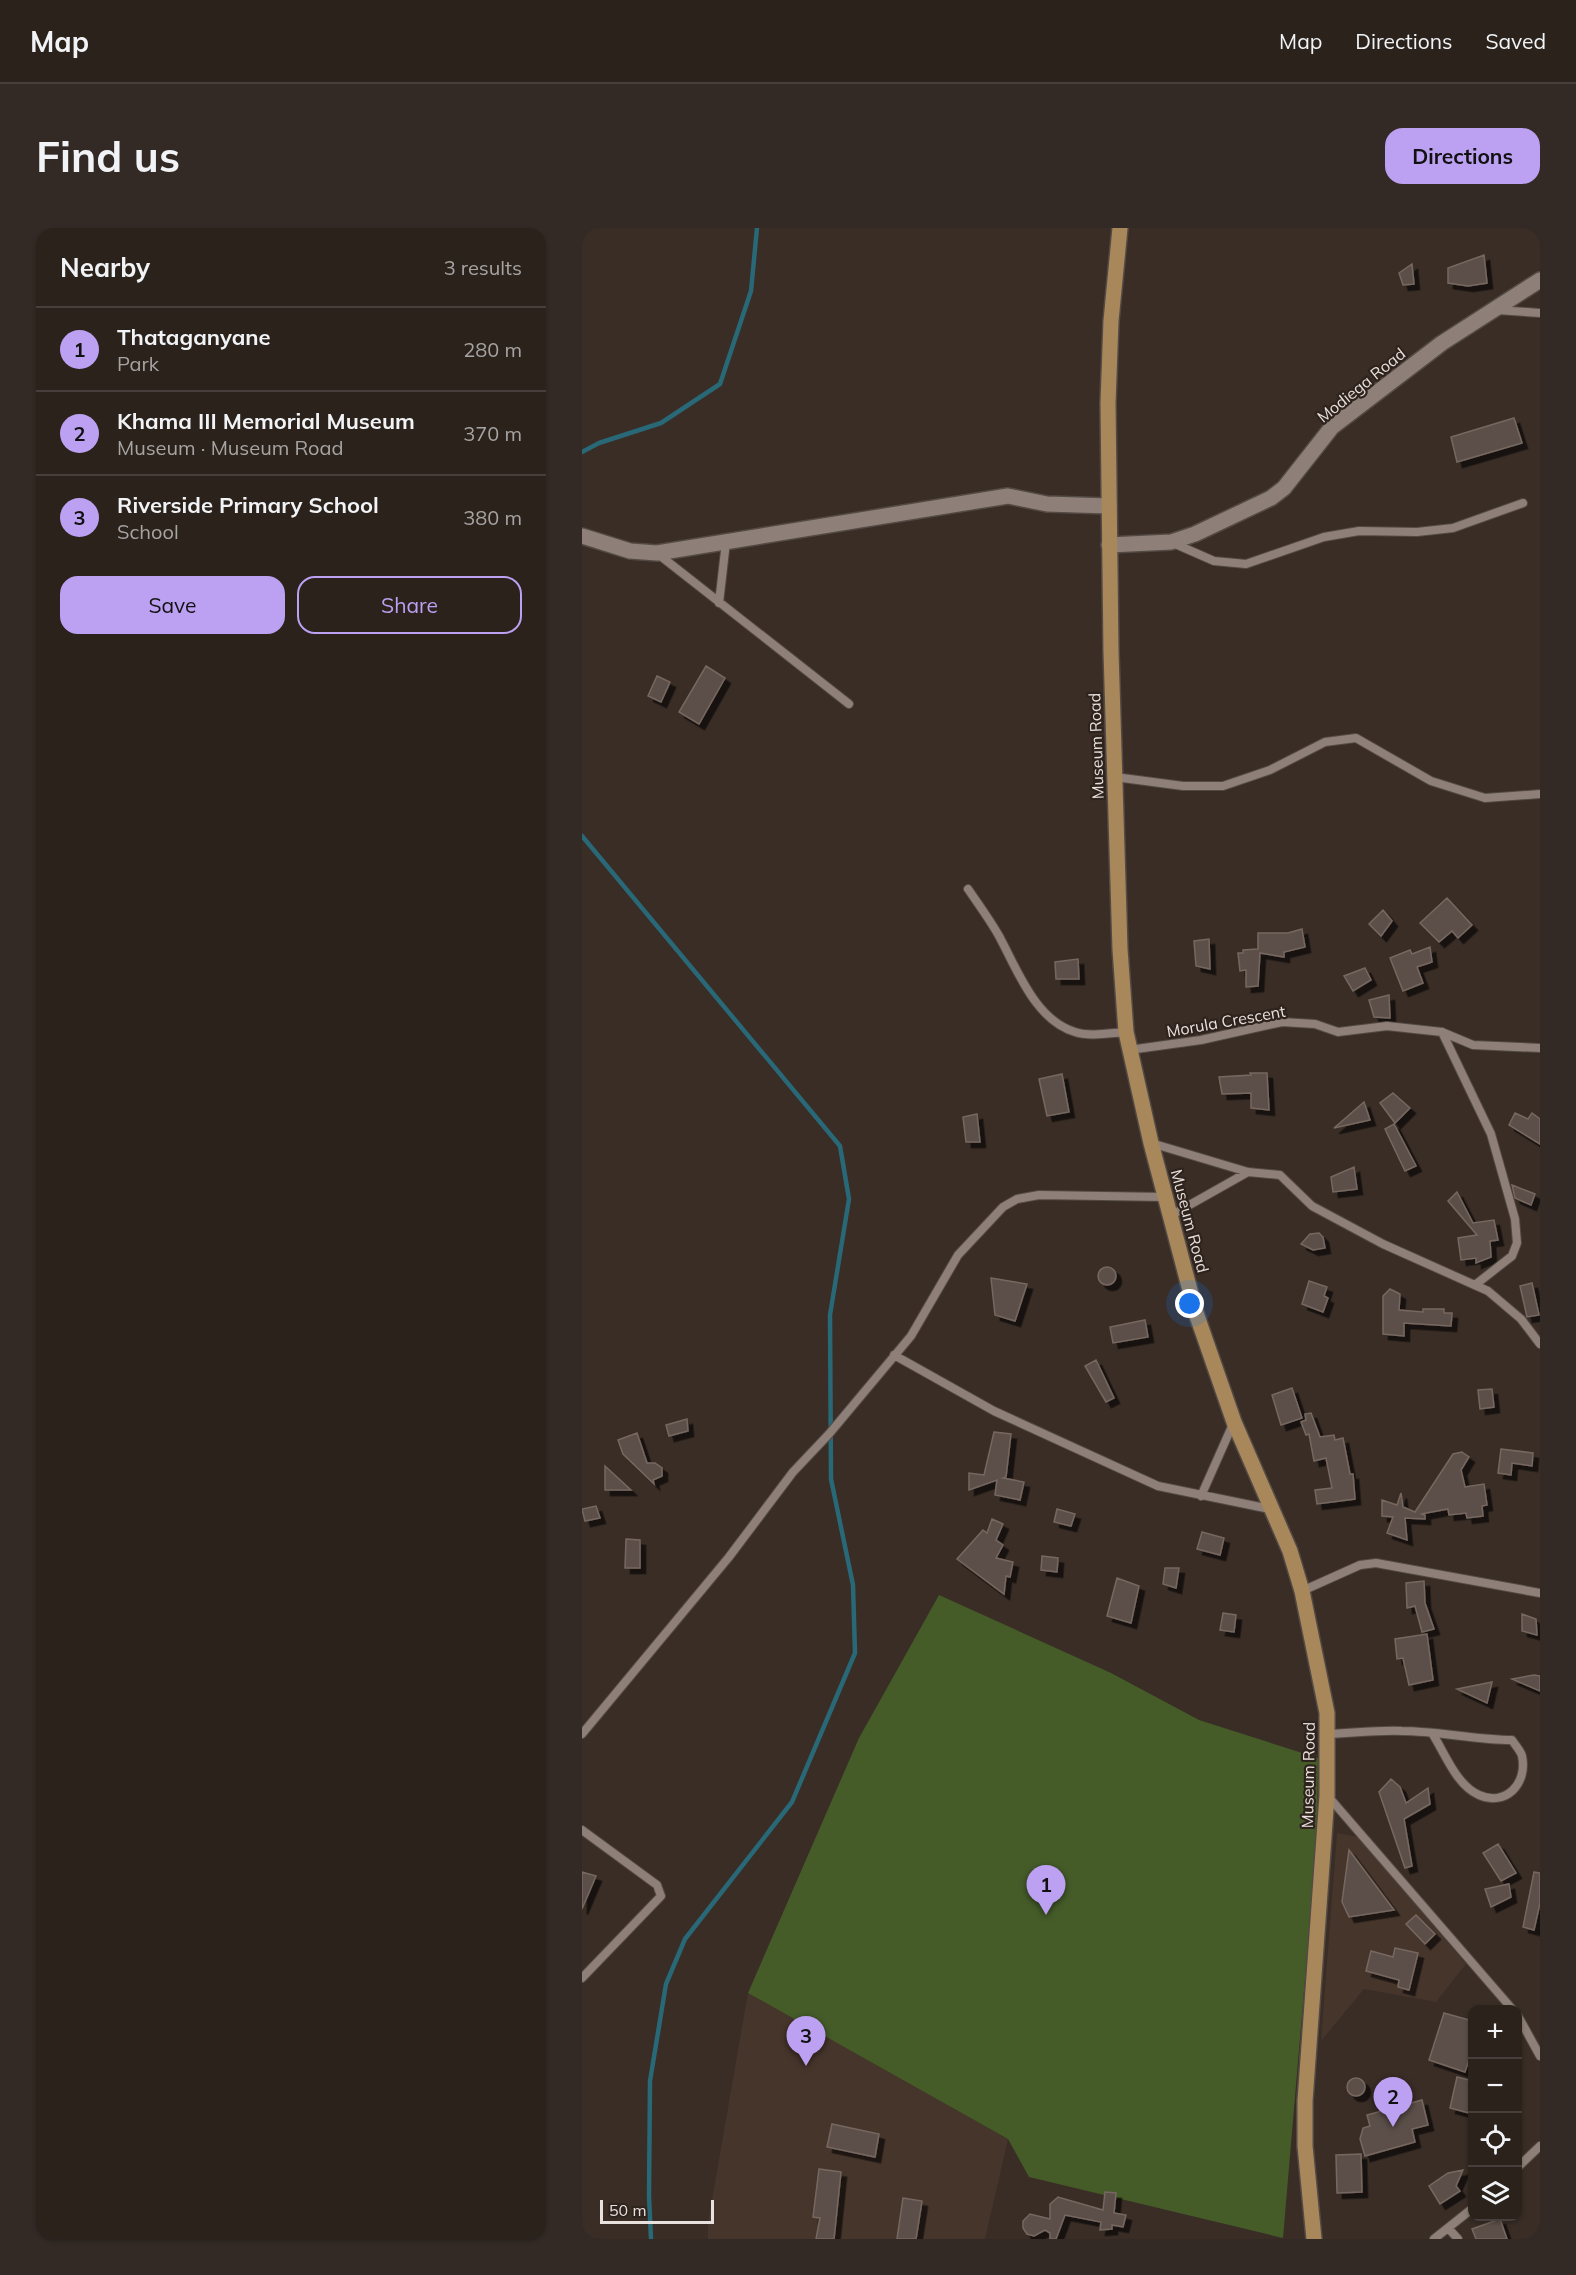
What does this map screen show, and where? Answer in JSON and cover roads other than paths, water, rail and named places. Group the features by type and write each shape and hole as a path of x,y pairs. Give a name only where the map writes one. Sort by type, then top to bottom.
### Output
{"street":[{"name":"Museum Road","path":"1120,228 1111,321 1109,545 1115,777 1126,1032 1151,1143 1196,1313 1234,1422 1274,1509 1302,1591 1319,1663 1328,1734 1327,1795 1305,2101 1305,2146 1314,2239"},
{"name":"Modiega Road","path":"1109,545 1171,542 1195,534 1271,498 1284,488 1332,427 1442,343 1540,280"},
{"path":"582,536 630,551 657,553 1008,496 1047,504 1109,506"}],"lane":[{"path":"1495,310 1540,313"},
{"path":"1171,542 1214,561 1246,564 1324,537 1359,531 1417,532 1453,528 1523,503"},
{"path":"719,603 726,542"},
{"path":"657,553 849,704"},
{"path":"1115,777 1183,786 1223,786 1270,770 1325,742 1356,738 1431,781 1485,798 1540,794"},
{"path":"968,890 999,936 1025,987 1036,1002 1059,1024 1075,1033 1126,1032"},
{"name":"Morula Crescent","path":"1129,1050 1201,1040 1282,1022 1316,1024 1338,1032 1387,1026 1442,1032 1473,1045 1540,1048"},
{"path":"1442,1032 1491,1134 1515,1220 1517,1243 1512,1256 1475,1285"},
{"path":"1151,1143 1248,1172 1280,1175 1312,1206 1383,1244 1488,1291 1521,1319 1540,1344"},
{"path":"1170,1216 1248,1172"},
{"path":"582,1734 729,1557 793,1472 829,1434 894,1355 927,1310 958,1255 1003,1207 1017,1199 1039,1195 1165,1197"},
{"path":"894,1355 994,1411 1158,1486 1274,1509"},
{"path":"1201,1496 1234,1422"},
{"path":"1302,1591 1360,1564 1376,1563 1540,1593"},
{"path":"1328,1734 1402,1731 1432,1733 1512,1740 1522,1755 1521,1777 1512,1794 1496,1800 1478,1795 1461,1782 1432,1733"},
{"path":"1327,1795 1509,2005"},
{"path":"582,1830 657,1885 661,1896 582,1978"},
{"path":"1522,2023 1540,2056"},
{"path":"1522,2163 1540,2146"},
{"path":"1434,2239 1468,2212"},
{"path":"1449,2229 1458,2239"}],"waterway":[{"path":"582,452 599,443 661,423 720,384 751,291 757,228"},
{"path":"582,836 840,1146 849,1199 830,1315 831,1479 853,1585 855,1653 792,1802 685,1939 666,1984 650,2081 651,2239"}],"place":[{"name":"Thataganyane","path":"1046,1915"},
{"name":"Riverside Primary School","path":"806,2066"},
{"name":"Khama III Memorial Museum","path":"1393,2127"}]}
